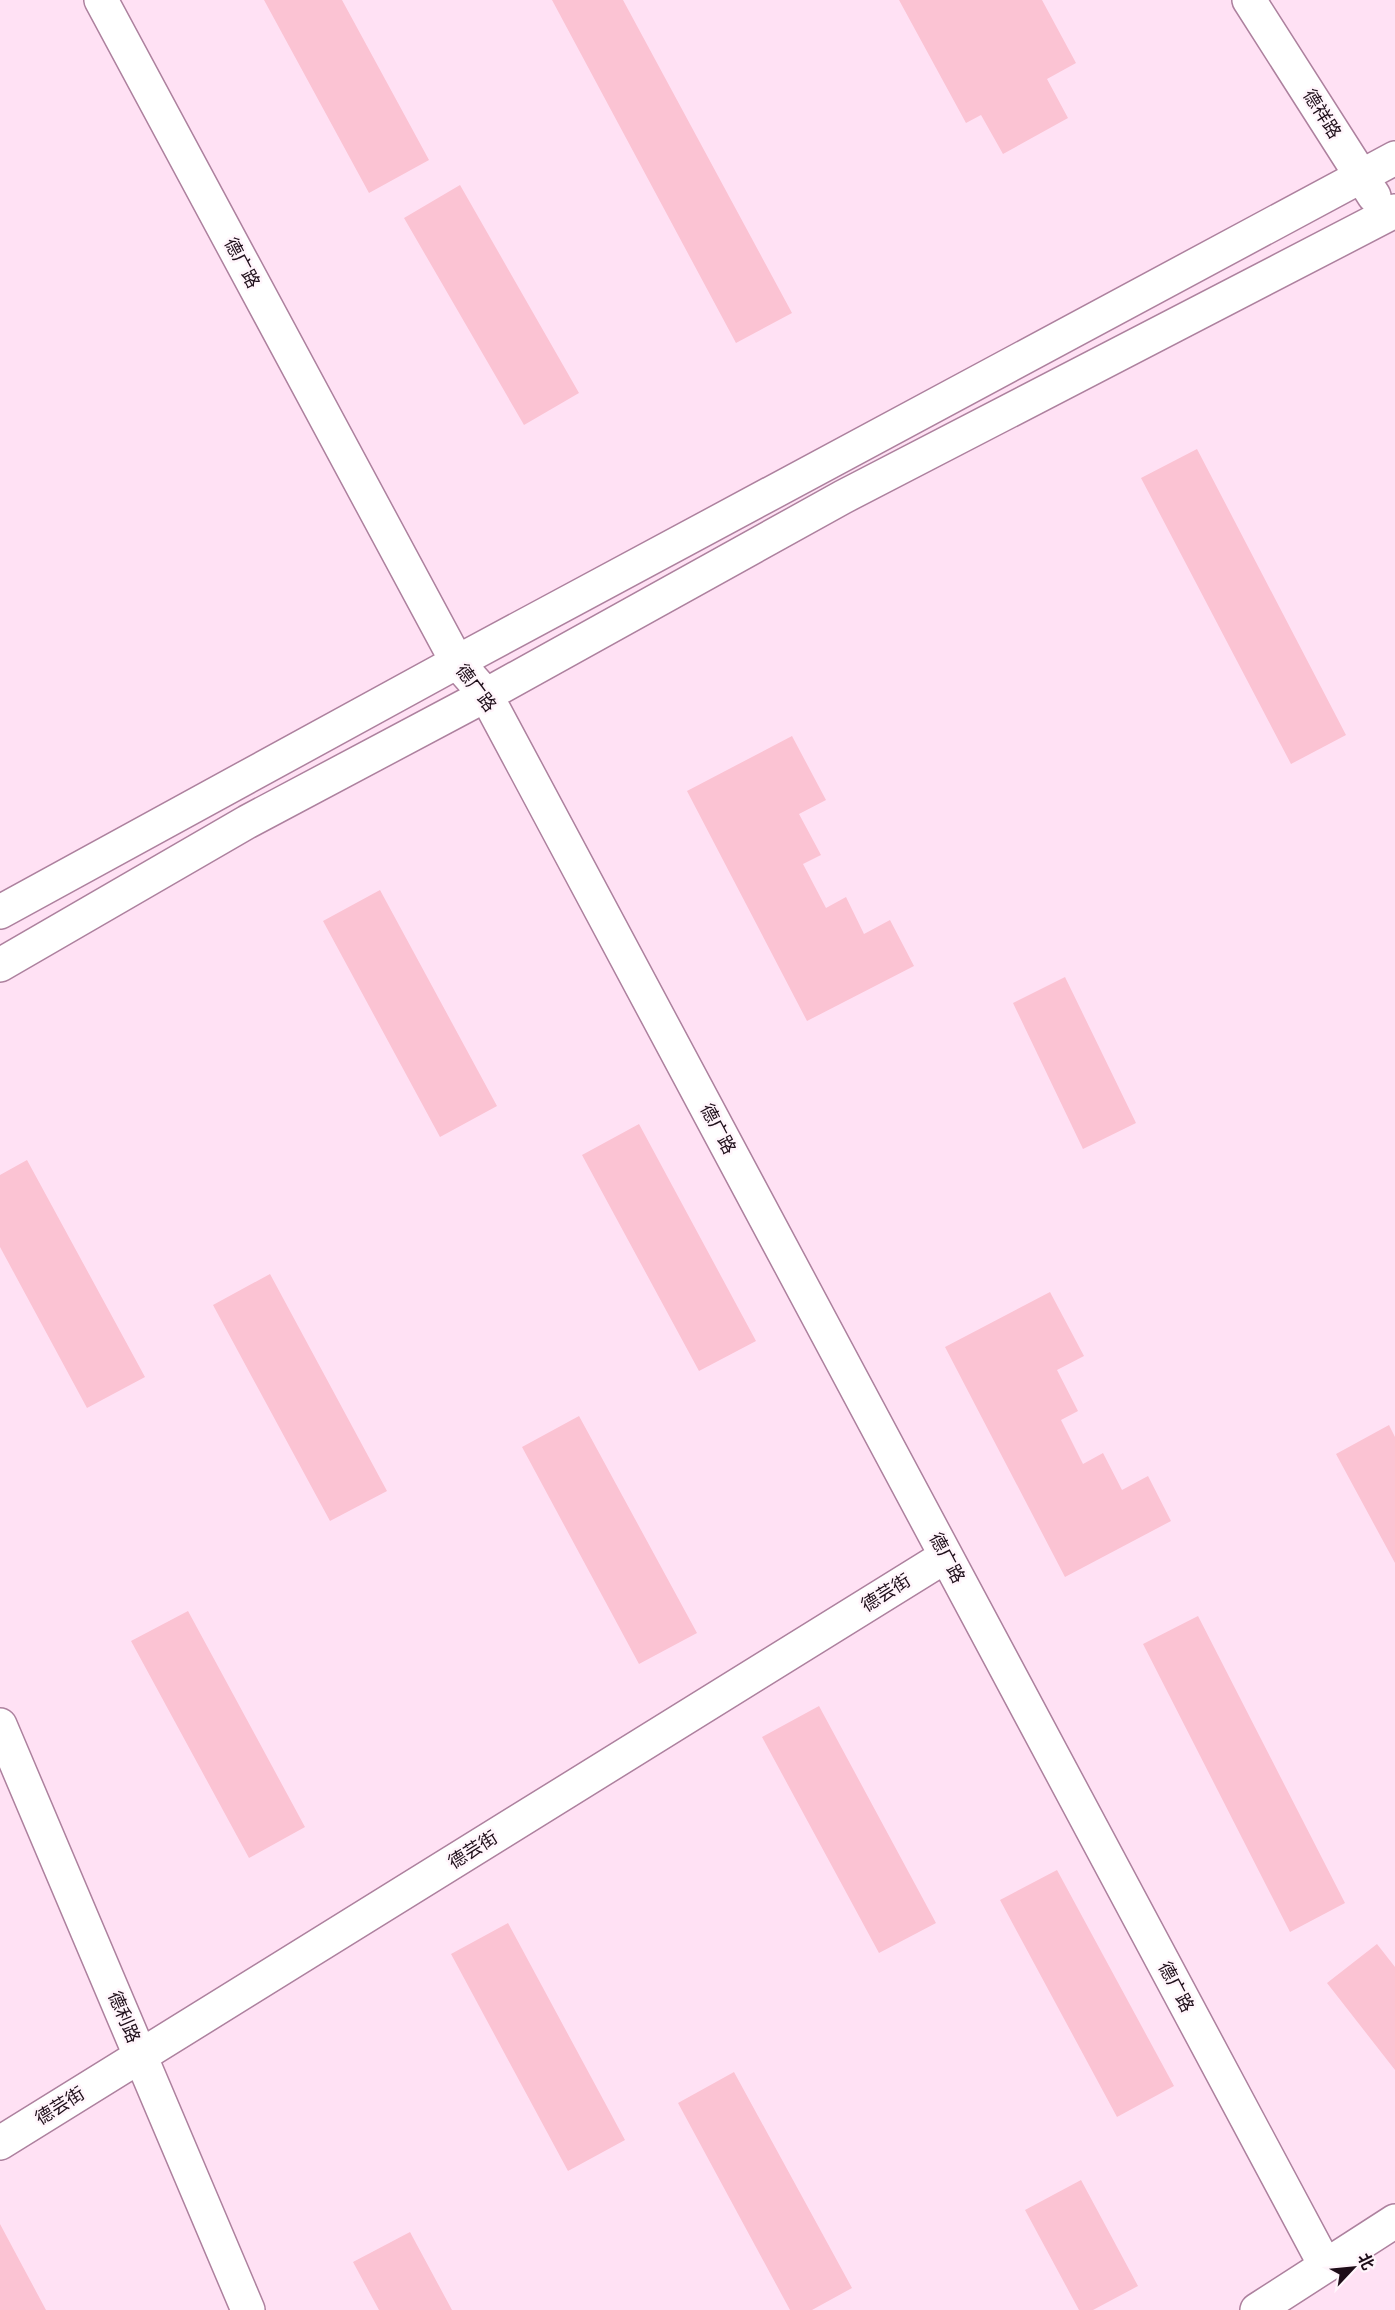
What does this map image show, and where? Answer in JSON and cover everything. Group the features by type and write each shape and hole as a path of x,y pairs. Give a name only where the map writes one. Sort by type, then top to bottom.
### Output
{"street":[{"name":"德广路","path":"101,0 457,662 486,695 1325,2265"},
{"name":"德祥路","path":"1249,0 1362,177 1392,218"},
{"path":"0,912 457,662 1395,158"},
{"path":"0,965 247,822 486,695 843,497 1392,218"},
{"name":"德芸街","path":"0,2144 946,1556"},
{"name":"德利路","path":"0,1725 248,2310"},
{"path":"1257,2310 1395,2221"}],"building":[{"path":"264,0 342,0 429,160 369,193"},
{"path":"552,0 623,0 792,313 736,343"},
{"path":"899,0 1042,0 1076,63 1047,79 1068,118 1003,154 981,115 966,123"},
{"path":"460,185 579,393 524,425 404,218"},
{"path":"1197,449 1346,735 1291,764 1141,478"},
{"path":"792,736 826,800 799,814 821,855 803,864 826,908 846,897 864,934 890,920 914,966 807,1021 687,791"},
{"path":"380,890 497,1106 440,1137 323,921"},
{"path":"1065,977 1136,1123 1083,1149 1013,1003"},
{"path":"639,1124 756,1341 699,1371 582,1155"},
{"path":"27,1160 145,1377 87,1408 0,1247 0,1175"},
{"path":"270,1274 387,1491 330,1521 213,1305"},
{"path":"1050,1292 1084,1356 1057,1370 1078,1411 1061,1420 1083,1464 1103,1453 1122,1490 1148,1476 1171,1521 1065,1577 945,1347"},
{"path":"579,1416 697,1633 639,1664 522,1447"},
{"path":"1389,1425 1395,1437 1395,1563 1336,1454"},
{"path":"188,1611 305,1827 249,1858 131,1641"},
{"path":"1198,1616 1345,1903 1290,1932 1143,1644"},
{"path":"819,1706 936,1923 879,1953 762,1737"},
{"path":"1057,1870 1174,2086 1117,2117 1000,1900"},
{"path":"508,1923 625,2140 568,2171 451,1954"},
{"path":"1377,1944 1395,1967 1395,2070 1327,1983"},
{"path":"734,2072 852,2288 812,2310 790,2310 678,2103"},
{"path":"1081,2180 1138,2286 1093,2310 1079,2310 1025,2210"},
{"path":"0,2224 46,2310 0,2310"},
{"path":"410,2232 452,2310 379,2310 353,2262"}]}
